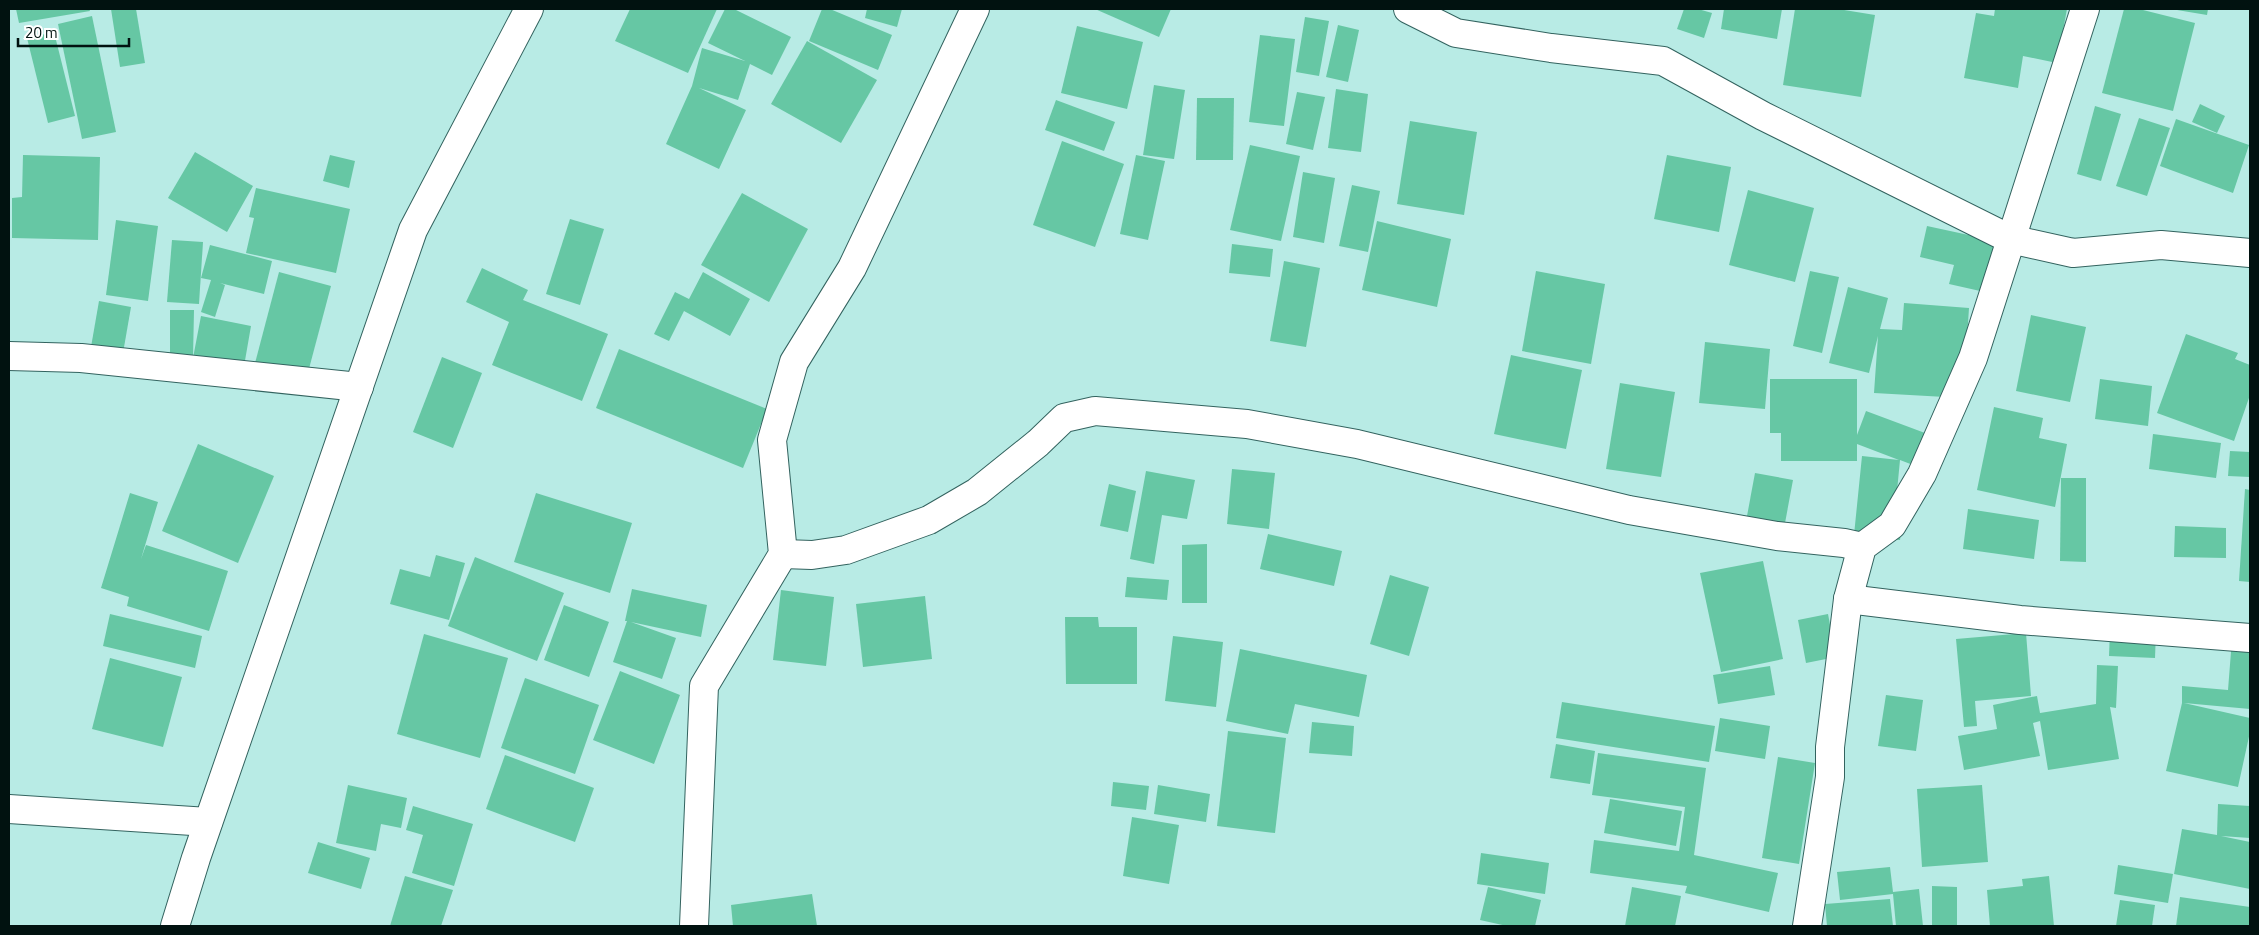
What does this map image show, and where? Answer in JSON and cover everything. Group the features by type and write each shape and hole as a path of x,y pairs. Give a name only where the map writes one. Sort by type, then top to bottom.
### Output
{"street":[{"path":"175,926 208,822 413,230 529,9"},
{"path":"694,926 704,686 783,554 772,440 794,362 852,268 975,9"},
{"path":"1408,9 1456,33 1551,48 1663,61 1763,116 2010,239 2073,253 2160,245 2250,253"},
{"path":"1807,926 1830,777 1830,747 1848,598 1862,547 1892,524 1922,474 1973,358 2085,9"},
{"path":"9,356 81,358 359,387"},
{"path":"783,554 812,555 846,550 929,520 977,492 1038,443 1064,418 1094,411 1247,424 1357,444 1629,510 1777,536 1844,543 1862,547"},
{"path":"1848,598 2020,620 2250,638"},
{"path":"9,809 208,822"}],"building":[{"path":"16,9 89,9 90,11 19,23"},
{"path":"111,9 136,9 145,63 120,67"},
{"path":"630,9 717,9 688,73 615,41"},
{"path":"725,9 734,9 791,37 772,75 750,64 738,100 699,88 746,110 719,169 666,144 692,86 702,48 745,61 708,43"},
{"path":"822,9 830,9 892,35 878,70 809,41"},
{"path":"867,9 902,9 897,27 865,18"},
{"path":"1095,9 1171,9 1159,37"},
{"path":"1684,9 1698,9 1712,13 1704,38 1677,29"},
{"path":"1724,9 1782,9 1777,39 1721,29"},
{"path":"1795,9 1838,9 1875,15 1861,97 1783,85"},
{"path":"1995,9 2067,9 2057,63 2023,56 2018,88 1964,78 1976,13 1994,16"},
{"path":"2124,9 2139,9 2195,23 2173,111 2102,93"},
{"path":"2171,9 2208,9 2207,15"},
{"path":"92,16 116,132 82,139 58,24"},
{"path":"1305,17 1329,21 1319,76 1296,72"},
{"path":"1338,25 1359,30 1348,82 1326,77"},
{"path":"1077,26 1143,42 1127,109 1061,93"},
{"path":"54,32 75,116 48,123 27,38"},
{"path":"1260,35 1295,39 1284,126 1249,122"},
{"path":"807,41 877,80 841,143 771,104"},
{"path":"1154,85 1185,90 1174,159 1143,155"},
{"path":"1336,89 1368,94 1361,152 1328,148"},
{"path":"1297,92 1325,97 1313,150 1286,144"},
{"path":"1197,98 1234,98 1233,160 1196,160"},
{"path":"1056,100 1115,122 1104,151 1045,130"},
{"path":"2200,104 2225,116 2217,133 2192,122"},
{"path":"2095,106 2121,114 2101,181 2077,174"},
{"path":"2139,118 2170,128 2147,196 2116,186"},
{"path":"2176,119 2249,145 2233,193 2160,166"},
{"path":"1410,121 1477,132 1464,215 1397,204"},
{"path":"1062,141 1124,164 1095,247 1033,225"},
{"path":"1250,145 1300,156 1281,241 1230,230"},
{"path":"195,152 253,186 227,232 168,198"},
{"path":"23,155 100,157 98,240 12,238 12,198 22,197"},
{"path":"330,155 355,161 349,188 323,181"},
{"path":"1136,155 1165,161 1148,240 1120,234"},
{"path":"1667,155 1731,167 1719,232 1654,219"},
{"path":"1303,172 1335,178 1324,243 1293,237"},
{"path":"1352,185 1380,191 1368,252 1339,246"},
{"path":"256,188 350,209 336,273 246,253 254,218 249,217"},
{"path":"1748,190 1814,208 1795,282 1729,265"},
{"path":"742,193 808,229 769,302 701,265"},
{"path":"570,219 604,229 580,305 546,294"},
{"path":"116,220 158,226 148,301 106,295"},
{"path":"1377,221 1451,239 1437,307 1362,290"},
{"path":"1927,226 2001,242 1989,293 1949,284 1954,265 1920,257"},
{"path":"172,240 203,242 199,304 167,302"},
{"path":"1232,244 1273,249 1270,277 1229,273"},
{"path":"210,245 272,261 264,294 220,283 225,285 215,317 201,312 211,280 201,278"},
{"path":"1284,261 1320,268 1306,347 1270,341"},
{"path":"482,268 528,290 523,300 608,334 582,401 492,365 509,322 466,302"},
{"path":"1536,271 1605,284 1591,364 1522,351"},
{"path":"1810,271 1839,277 1822,353 1793,346"},
{"path":"279,272 331,286 306,380 254,367"},
{"path":"703,272 750,299 730,336 684,311 669,341 654,334 675,292 689,299"},
{"path":"1848,287 1888,298 1880,329 1902,330 1904,303 1969,308 1963,398 1874,393 1878,336 1869,373 1829,363"},
{"path":"99,301 131,307 123,353 91,347"},
{"path":"170,310 194,310 193,358 201,316 251,326 243,372 170,360"},
{"path":"2031,315 2086,327 2070,402 2016,391"},
{"path":"2186,334 2238,353 2235,359 2250,365 2250,395 2234,441 2157,413"},
{"path":"1705,342 1770,349 1765,409 1699,403"},
{"path":"619,349 767,409 743,468 596,408"},
{"path":"1511,355 1582,370 1566,449 1494,434"},
{"path":"442,357 482,373 453,448 413,432"},
{"path":"1770,379 1857,379 1857,435 1866,411 1925,433 1913,465 1900,460 1895,512 1903,513 1900,540 1854,535 1862,456 1899,460 1857,444 1857,461 1781,461 1781,433 1770,433"},
{"path":"2100,379 2152,386 2148,426 2095,419"},
{"path":"1620,383 1675,392 1661,477 1606,469"},
{"path":"1994,407 2043,418 2039,438 2067,444 2055,507 1977,490"},
{"path":"2153,434 2221,443 2216,478 2149,469"},
{"path":"198,444 274,476 238,563 162,531"},
{"path":"2230,451 2250,452 2250,477 2228,476"},
{"path":"1232,469 1275,473 1269,529 1227,524"},
{"path":"1146,471 1195,480 1187,519 1162,515 1154,564 1130,559"},
{"path":"1755,473 1793,480 1785,523 1747,516"},
{"path":"2061,478 2086,478 2086,562 2060,561"},
{"path":"1109,484 1136,491 1128,532 1100,526"},
{"path":"2245,489 2250,490 2250,582 2239,581"},
{"path":"130,493 158,502 141,559 146,545 228,571 209,631 127,606 129,597 101,588"},
{"path":"536,493 632,523 610,593 514,562"},
{"path":"1968,509 2039,520 2034,559 1963,549"},
{"path":"2175,526 2226,528 2226,558 2174,557"},
{"path":"1268,534 1342,551 1334,586 1260,569"},
{"path":"1207,544 1207,603 1182,603 1182,545"},
{"path":"436,555 465,563 449,620 390,604 400,569 430,577"},
{"path":"475,557 564,593 537,661 448,626"},
{"path":"1763,561 1783,659 1721,672 1700,573"},
{"path":"1390,575 1429,587 1409,656 1370,644"},
{"path":"1127,577 1169,580 1167,600 1125,597"},
{"path":"632,589 707,605 701,637 631,622 676,638 662,679 613,662 627,621 625,621"},
{"path":"781,590 834,597 826,666 773,660"},
{"path":"925,596 932,659 863,667 856,604"},
{"path":"564,605 609,622 589,677 544,660"},
{"path":"110,614 202,636 195,668 103,646"},
{"path":"1828,614 1836,657 1806,663 1798,620"},
{"path":"1065,617 1098,617 1099,627 1137,627 1137,684 1066,684"},
{"path":"2110,630 2156,631 2155,658 2109,656"},
{"path":"2026,633 2031,696 1975,701 1977,726 1964,727 1956,639"},
{"path":"424,634 508,658 480,758 397,734"},
{"path":"1173,636 1223,642 1216,707 1165,701"},
{"path":"2232,639 2250,640 2250,709 2184,703 2250,718 2250,732 2238,787 2166,771 2182,703 2182,686 2228,690"},
{"path":"1240,649 1367,675 1359,717 1295,704 1288,734 1226,721"},
{"path":"110,658 182,677 163,747 92,729"},
{"path":"2097,665 2118,666 2116,708 2110,707 2119,759 2048,770 2040,721 2033,723 2040,756 1964,770 1958,736 1997,729 1993,705 2037,696 2040,713 2096,704"},
{"path":"1770,666 1775,695 1718,704 1713,675"},
{"path":"620,671 680,695 654,764 593,740"},
{"path":"525,678 599,705 575,774 501,748"},
{"path":"1886,695 1923,700 1916,751 1878,746"},
{"path":"1562,702 1715,726 1709,762 1556,738"},
{"path":"1720,718 1770,726 1765,759 1715,751"},
{"path":"1312,722 1354,726 1352,756 1309,753"},
{"path":"1228,731 1286,738 1275,833 1217,826"},
{"path":"1556,744 1595,751 1590,784 1550,778"},
{"path":"1598,753 1706,768 1694,855 1778,873 1769,912 1685,893 1687,886 1590,873 1594,840 1679,851 1685,807 1592,795"},
{"path":"505,755 594,788 575,842 486,809"},
{"path":"1778,757 1815,763 1799,864 1762,858"},
{"path":"1113,782 1149,786 1146,810 1111,806"},
{"path":"348,785 407,798 401,828 381,824 376,851 336,843"},
{"path":"1158,785 1210,794 1206,822 1154,814"},
{"path":"1982,785 1988,862 1922,867 1917,789"},
{"path":"1610,799 1682,811 1676,846 1604,833"},
{"path":"2218,804 2250,806 2250,838 2221,836 2250,842 2250,889 2174,874 2182,829 2217,835"},
{"path":"413,806 473,824 454,886 412,873 423,835 406,830"},
{"path":"1132,817 1179,825 1169,884 1123,876"},
{"path":"318,842 370,858 361,889 308,873"},
{"path":"1481,853 1549,863 1545,894 1477,884"},
{"path":"2118,865 2173,874 2168,903 2114,894"},
{"path":"1890,867 1893,892 1919,889 1923,926 1896,926 1893,894 1840,900 1837,872"},
{"path":"405,876 453,890 441,926 390,926"},
{"path":"2049,876 2054,926 1990,926 1987,890 2023,886 2022,879"},
{"path":"1932,886 1957,887 1957,926 1932,926"},
{"path":"1488,887 1541,900 1535,926 1507,926 1480,920"},
{"path":"1632,887 1681,896 1675,926 1625,926"},
{"path":"812,894 817,926 733,926 731,905"},
{"path":"2180,897 2250,907 2250,926 2176,926"},
{"path":"1890,899 1893,926 1827,926 1825,904"},
{"path":"2120,900 2155,905 2152,926 2116,926"}]}
